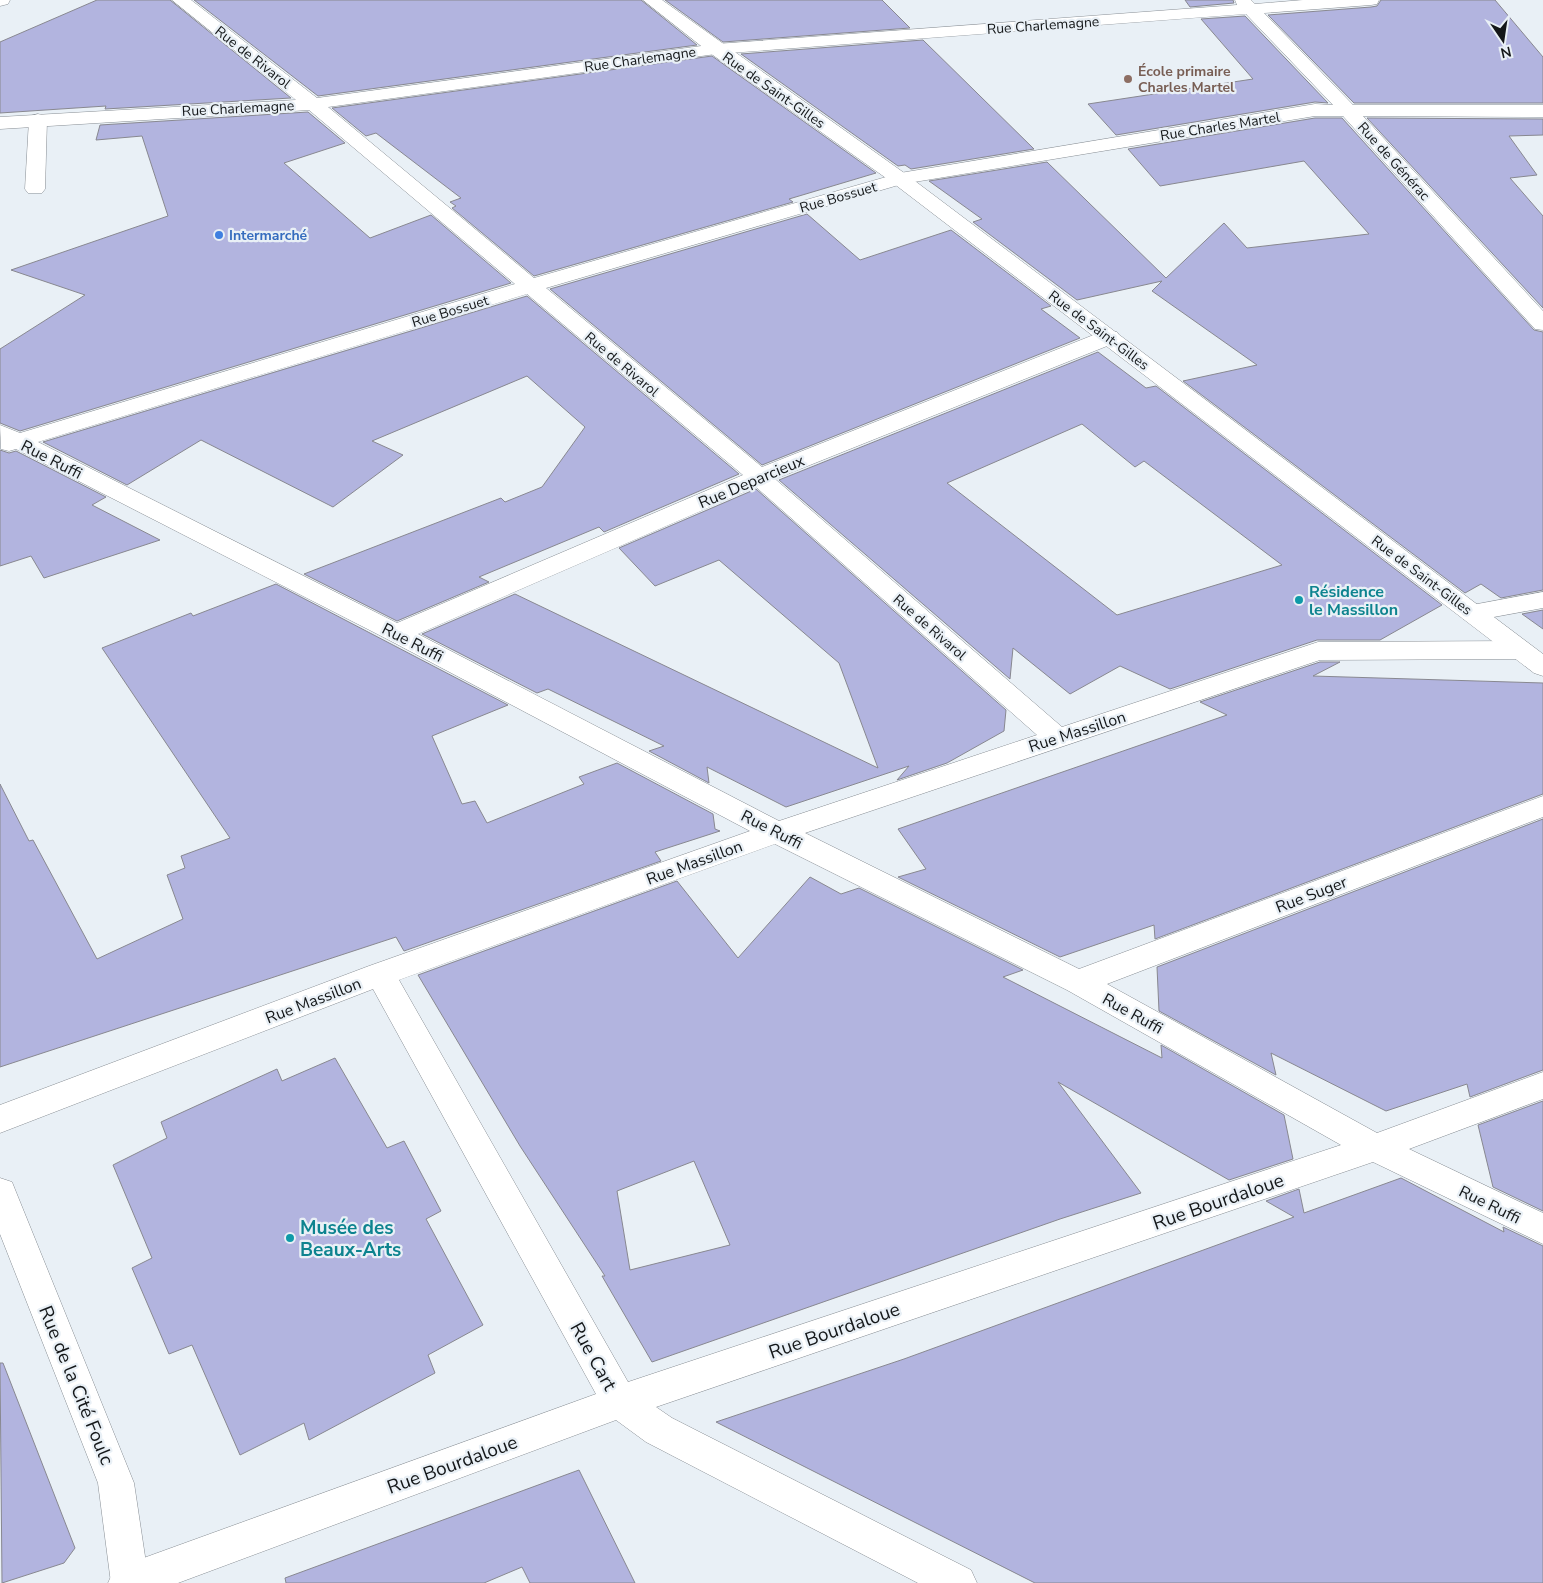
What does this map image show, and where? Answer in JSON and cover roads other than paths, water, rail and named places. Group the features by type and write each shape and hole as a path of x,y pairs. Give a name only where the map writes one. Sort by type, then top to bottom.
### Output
{"street":[{"name":"Rue de Rivarol","path":"180,0 313,104 758,477 1057,737"},
{"name":"Rue de Saint-Gilles","path":"651,0 716,49 900,179 1543,667"},
{"name":"Rue Charlemagne","path":"0,123 313,104 716,49 1247,5 1370,0"},
{"name":"Rue de Générac","path":"1247,5 1347,110 1543,324"},
{"name":"Rue Charles Martel","path":"900,179 1315,110 1543,111"},
{"path":"35,189 38,120"},
{"name":"Rue Bossuet","path":"6,440 900,179"},
{"name":"Rue Deparcieux","path":"396,632 758,477 1109,337"},
{"name":"Rue Ruffi","path":"6,440 396,632 776,832 1078,982 1375,1148 1543,1229"},
{"path":"1472,613 1543,600"},
{"name":"Rue Massillon","path":"0,1120 380,974 776,832 1318,651 1520,650"},
{"name":"Rue Suger","path":"1078,982 1543,806"},
{"name":"Rue Cart","path":"380,974 620,1402 659,1430 958,1583"},
{"name":"Rue Bourdaloue","path":"129,1583 620,1402 1375,1148 1543,1085"},
{"name":"Rue de la Cité Foulc","path":"0,1192 116,1483 129,1583"}],"place":[{"name":"École primaire Charles Martel","path":"1128,79"},
{"name":"Intermarché","path":"219,235"},
{"name":"Résidence le Massillon","path":"1299,600"},
{"name":"Musée des Beaux-Arts","path":"290,1238"}]}
